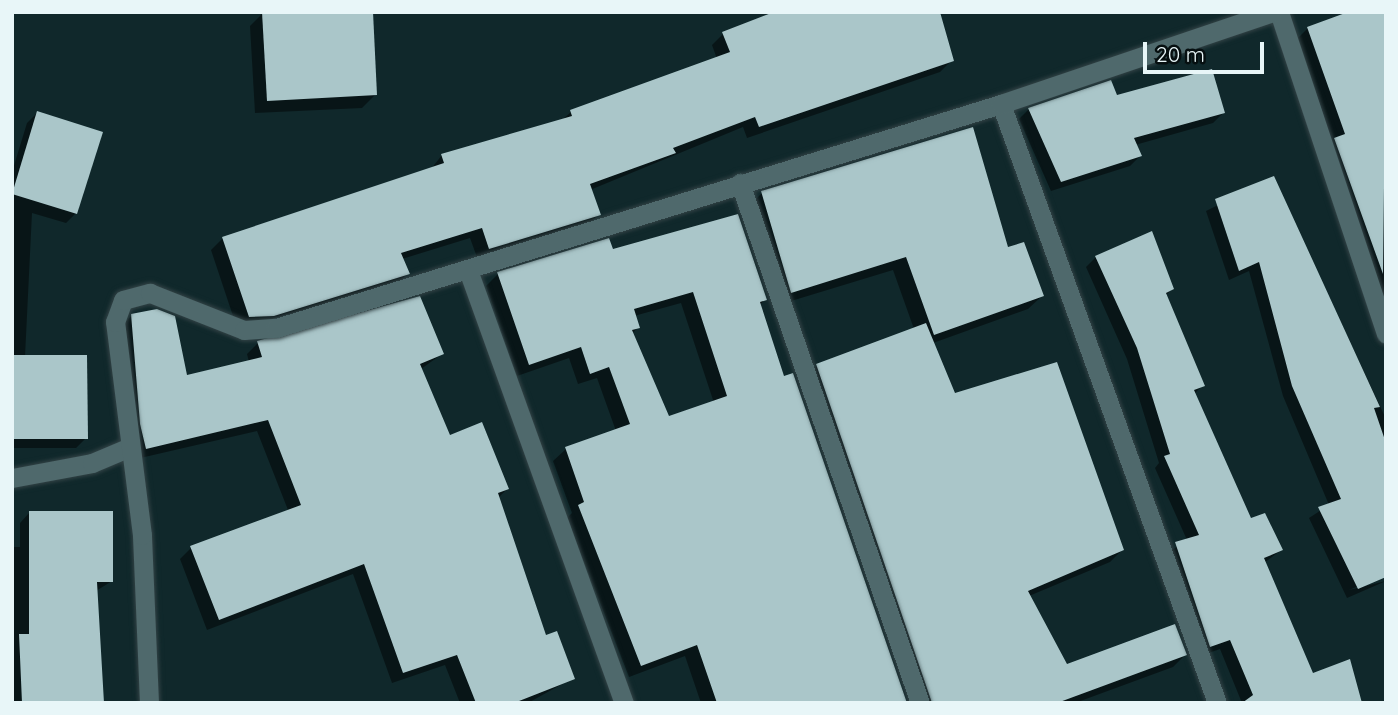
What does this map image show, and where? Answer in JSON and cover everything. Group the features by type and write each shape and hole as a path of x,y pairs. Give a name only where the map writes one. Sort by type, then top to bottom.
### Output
{"street":[{"path":"149,703 142,536 128,448 115,322 123,300 150,293 231,326 260,331 468,270 740,183 1001,104 1273,12"},
{"path":"1279,12 1386,334"},
{"path":"1001,104 1217,703"},
{"path":"740,183 920,703"},
{"path":"468,270 624,703"},
{"path":"12,478 92,463 128,448"}],"building":[{"path":"262,12 373,12 377,95 267,101"},
{"path":"774,12 940,12 954,61 759,127 755,117 673,148 676,153 590,184 601,215 489,249 482,228 401,253 410,274 274,316 249,317 222,237 444,163 441,154 572,116 570,110 730,52 722,32"},
{"path":"1348,12 1386,12 1383,274 1334,138 1345,134 1307,27"},
{"path":"1212,69 1225,113 1134,138 1142,156 1061,182 1028,108 1111,80 1117,95"},
{"path":"37,111 103,132 77,214 12,194"},
{"path":"973,127 1008,247 1024,242 1044,296 934,335 906,257 791,293 761,191"},
{"path":"1274,176 1380,407 1374,408 1386,443 1386,577 1358,589 1318,507 1341,499 1292,386 1259,262 1239,271 1215,199"},
{"path":"738,214 767,300 760,302 784,376 793,373 907,703 717,703 697,645 641,666 578,505 584,502 565,447 630,424 609,367 590,374 581,347 529,365 497,272 609,238 613,249","holes":["693,292 727,396 669,416 632,330 640,328 634,309"]},
{"path":"1152,231 1174,289 1166,293 1205,386 1194,390 1251,518 1265,513 1283,550 1264,558 1313,673 1350,659 1362,703 1242,703 1253,695 1230,640 1210,647 1175,542 1199,535 1164,456 1170,454 1137,348 1095,256"},
{"path":"420,296 444,354 420,364 450,435 482,422 509,489 498,493 546,635 557,631 575,679 514,703 476,703 457,655 403,673 364,564 219,620 190,546 301,505 268,420 146,449 140,424 131,314 157,309 175,316 187,375 262,357 257,341"},
{"path":"926,323 955,393 1057,362 1124,550 1028,591 1067,664 1175,624 1187,655 1057,703 932,703 816,364"},
{"path":"12,355 87,355 88,439 12,439"},
{"path":"29,511 113,511 113,582 97,582 104,703 22,703 19,634 29,634"}]}
